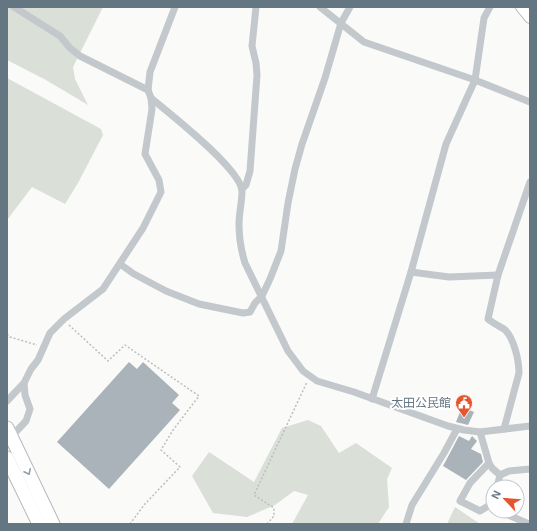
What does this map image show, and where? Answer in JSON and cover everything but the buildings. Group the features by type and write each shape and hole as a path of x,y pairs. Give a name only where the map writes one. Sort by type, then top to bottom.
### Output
{"highway":[{"path":"8,435 53,524"},
{"path":"7,458 39,524"}],"street":[{"path":"14,7 60,36 70,48 80,56 148,90"},
{"path":"7,401 24,383 31,369 38,360 50,333 64,319 103,289 143,228 161,192 159,180 145,154 152,109 151,98 148,90 150,72 175,7"},
{"path":"242,189 246,185 250,171 257,75 252,46 256,7"},
{"path":"320,7 341,22 364,42 475,80 530,102"},
{"path":"120,264 134,274 166,291 199,304 243,313 250,312 255,303 262,296 281,251 295,169 325,78 341,22 350,7"},
{"path":"372,399 411,272 446,144 475,80 484,18 490,7"},
{"path":"521,7 530,18"},
{"path":"151,98 203,142 233,172 242,189 239,224 241,251 245,263 288,351 300,368 310,377 323,383 456,429 480,432 530,426"},
{"path":"504,429 520,373 519,364 516,350 509,335 505,330 488,319 498,275 530,182"},
{"path":"411,272 449,277 498,275"},
{"path":"8,435 26,421 30,409 24,395 24,383"},
{"path":"406,524 412,504 444,453 456,429"},
{"path":"480,432 489,463 492,468 500,474"},
{"path":"485,508 480,511 460,501 470,483 489,463"},
{"path":"500,474 509,471 530,469"},
{"path":"499,479 500,474"},
{"path":"517,519 529,524"}],"path":[{"path":"64,319 108,361 125,345 199,396 173,430 161,450 180,467 144,505 130,524"},
{"path":"7,334 10,338 43,348"},
{"path":"267,524 274,516 274,508 254,495 310,377"}],"shaded area":[{"path":"7,7 103,7 73,67 75,79 88,105 46,80 7,60"},
{"path":"7,78 101,129 103,135 78,183 65,204 32,187 7,220"},
{"path":"308,420 321,426 339,453 356,443 392,468 387,479 389,507 378,524 292,524 308,495 294,491 275,505 247,517 213,513 192,476 209,452 254,482 282,428"},
{"path":"455,507 480,524 447,524"}],"place":[{"name":"太田公民館","path":"464,418"}]}
